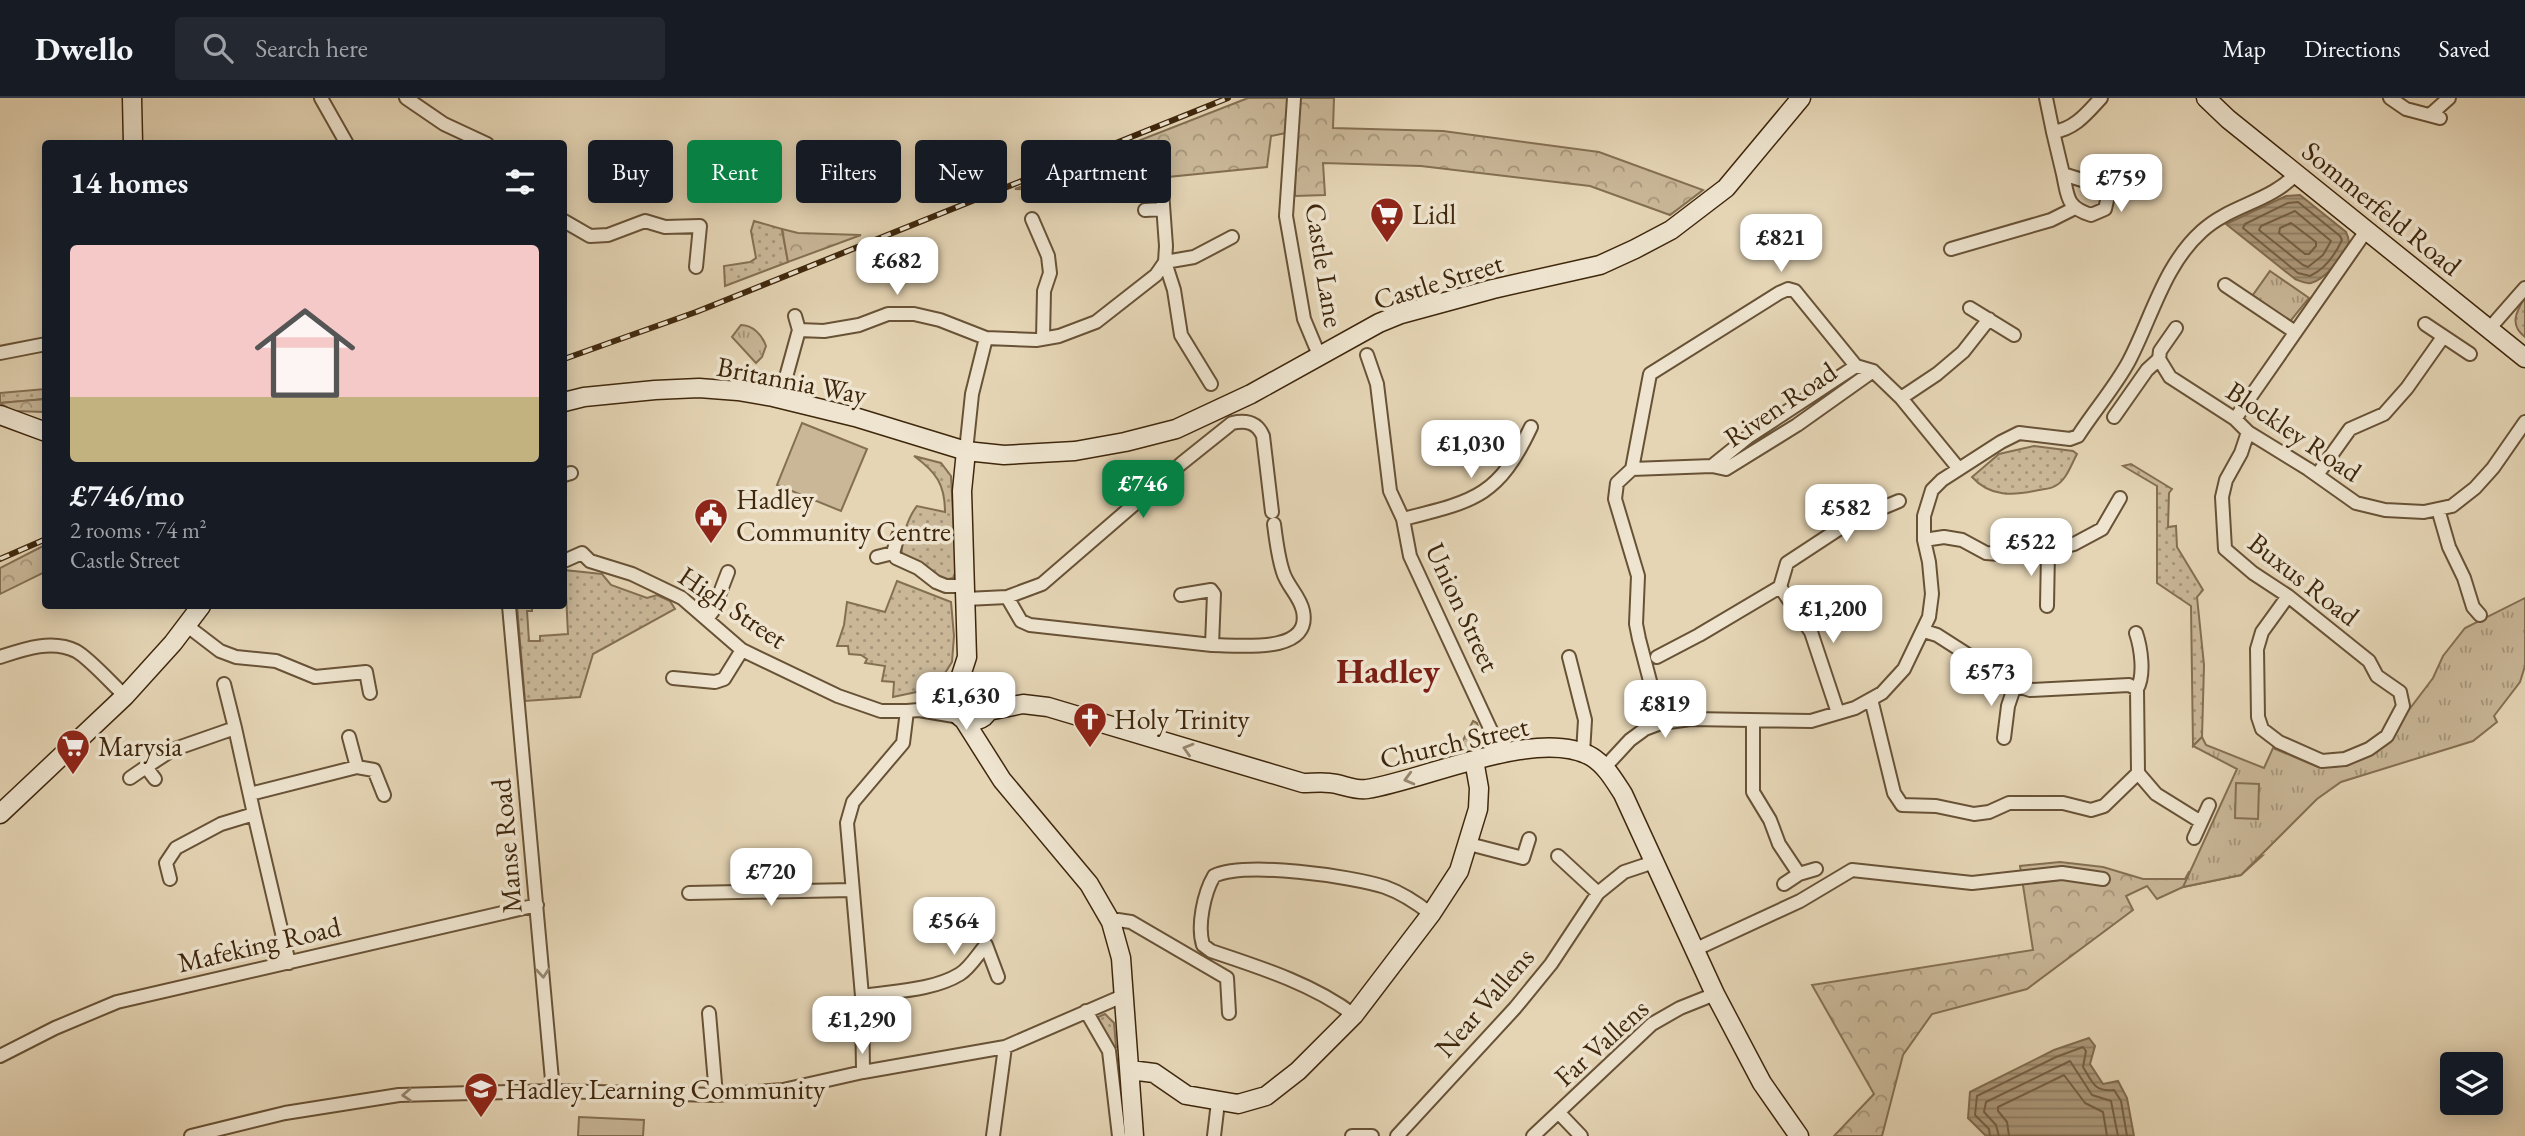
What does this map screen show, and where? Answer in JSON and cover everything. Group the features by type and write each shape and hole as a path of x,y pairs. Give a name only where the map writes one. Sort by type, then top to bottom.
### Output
{"street":[{"path":"132,98 133,140"},
{"path":"321,98 345,140"},
{"path":"406,98 444,124 478,140"},
{"name":"Castle Lane","path":"1294,98 1286,216 1304,319 1319,355"},
{"name":"Castle Street","path":"966,451 1004,455 1075,451 1176,429 1251,394 1379,323 1401,314 1493,289 1600,265 1671,230 1726,188 1801,98"},
{"path":"2046,98 2067,197 2075,208 2091,215 2105,209 2108,196 2101,186 2063,174"},
{"path":"2053,132 2074,125 2101,98"},
{"name":"Sommerfeld Road","path":"2206,98 2365,231 2525,358"},
{"path":"2390,98 2406,109 2435,116 2449,98"},
{"path":"1605,767 1633,738 1645,729 1661,723 1691,719 1811,721 1855,708 1882,693 1899,677 1929,617 1932,594 1924,540 1924,516 1932,490 1942,480 2019,433 2070,439 2078,436 2129,361 2162,286 2187,247 2220,217 2285,186 2297,173"},
{"path":"1162,203 1167,246 1165,262 1174,290 1181,335 1210,384"},
{"path":"1951,249 2051,220 2075,208"},
{"path":"1145,210 1162,209"},
{"path":"1032,219 1048,256 1043,340"},
{"path":"567,223 590,236 608,235 645,221 665,227 700,226 696,267"},
{"path":"2235,419 2365,231"},
{"path":"799,330 824,331 859,324 888,314 914,314 940,320 986,338 1043,340 1096,322 1156,275 1165,262 1194,257 1232,237"},
{"path":"2225,285 2295,332"},
{"path":"2489,329 2525,288"},
{"path":"1661,723 1636,624 1636,567 1615,499 1617,483 1632,469 1650,374 1779,293 1788,289 1795,291 1856,366 1873,371 1901,398 1959,469"},
{"path":"1970,308 2014,335"},
{"path":"786,377 799,330 795,316"},
{"path":"1901,398 1937,374 1963,352 1989,319"},
{"path":"2425,324 2470,354"},
{"path":"2114,417 2147,370 2158,359 2160,351 2176,328"},
{"path":"2316,475 2350,429 2384,414 2443,337"},
{"path":"986,338 972,394 962,491 967,657 953,706 1002,780 1089,884 1111,922 1121,958 1134,1136"},
{"path":"0,353 42,345"},
{"name":"Union Street","path":"1367,355 1377,384 1390,491 1403,519 1410,556 1502,754"},
{"name":"Blockley Road","path":"2158,359 2170,377 2235,419 2248,432 2356,503 2385,510 2424,512 2452,506 2475,488 2493,468 2525,422"},
{"name":"Riven Road","path":"1712,466 1748,437 1856,366"},
{"name":"Riven Road","path":"1632,469 1712,466 1726,469 1797,425 1873,371"},
{"name":"Britannia Way","path":"567,401 655,390 699,388 738,391 855,417 966,451"},
{"path":"0,415 42,431"},
{"path":"893,553 901,561 918,568 946,586 966,593 1007,597 1042,584 1232,423 1252,423 1259,428 1263,436 1283,575 1302,607 1304,619 1300,632 1290,640 1280,643 1212,645 1037,627 1021,621 1007,597"},
{"path":"1403,519 1459,505 1495,483 1518,455 1531,427"},
{"name":"Buxus Road","path":"2248,432 2241,453 2226,480 2222,496 2225,549 2253,573 2288,596 2369,661 2377,677 2400,692 2403,706 2386,736 2369,749 2344,759 2322,761 2279,742 2262,729 2258,717 2257,649 2262,632 2288,596"},
{"path":"1924,540 1944,537 1962,540 1986,553 2026,556 2074,544 2102,529 2120,498"},
{"path":"1838,713 1811,632 1784,591 1787,563 1851,521 1899,501"},
{"path":"2438,509 2449,547 2464,578 2473,607 2480,615"},
{"path":"893,553 898,536"},
{"path":"2047,606 2048,551"},
{"name":"High Street","path":"567,560 582,553 590,561 632,574 682,598 742,650 838,696 881,711 913,710 962,718"},
{"path":"877,557 893,553"},
{"path":"707,619 713,611 728,572"},
{"path":"1181,595 1211,590 1214,594 1212,645"},
{"path":"1657,657 1784,591"},
{"path":"0,814 125,696 199,609"},
{"name":"Manse Road","path":"509,609 555,1088"},
{"path":"186,625 220,651 236,657 276,662 315,677 366,672 370,693"},
{"path":"1924,631 1937,635 2015,685 2030,690 2085,685 2129,685 2137,689"},
{"path":"2136,633 2140,646 2141,683 2137,689 2138,773 2157,793 2201,822"},
{"path":"0,657 38,646 57,646 76,652 125,696"},
{"path":"673,678 715,682 724,679 742,650"},
{"path":"1569,656 1585,720 1583,753"},
{"path":"967,657 980,686 989,697 984,752"},
{"path":"224,684 289,963"},
{"path":"957,692 965,685 980,686"},
{"path":"2004,738 2008,706 2015,685"},
{"name":"High Street","path":"913,710 957,692"},
{"path":"1871,699 1894,793 1902,805 1936,806 1974,814 1989,812 2009,803 2063,803 2091,810 2104,806 2138,773"},
{"name":"Church Street","path":"987,713 1023,704 1048,707 1303,783 1331,783 1363,790 1502,754 1547,747 1583,753 1605,767 1623,794 1715,994 1762,1083 1799,1136"},
{"path":"863,1072 862,996 846,823 853,802 903,743 913,710"},
{"path":"962,718 972,721 987,713"},
{"path":"1753,721 1753,792 1770,820 1779,844 1799,874"},
{"path":"130,778 172,750 235,728"},
{"path":"349,737 357,767"},
{"path":"1130,1070 1154,1073 1186,1095 1238,1104 1266,1096 1298,1071 1354,1015 1432,914 1459,871 1475,824 1479,798 1474,760"},
{"path":"146,767 155,779"},
{"path":"250,794 357,767 374,770 384,795"},
{"path":"2194,838 2209,805"},
{"path":"170,879 166,863 176,848 220,824 254,814"},
{"path":"1469,844 1523,858 1529,839"},
{"path":"1558,856 1598,893"},
{"name":"Near Vallens","path":"1397,1136 1515,1009 1551,964 1598,893 1624,872 1654,862"},
{"path":"1784,884 1799,874 1816,869"},
{"path":"1354,1015 1335,1002 1305,988 1211,951 1203,945 1201,928 1207,892 1214,876 1233,870 1275,871 1360,881 1396,892 1432,914"},
{"path":"1694,950 1800,901 1852,870 1972,883 2062,873 2103,879"},
{"path":"690,893 852,890"},
{"name":"Mafeking Road","path":"0,1056 64,1024 117,1002 537,905"},
{"path":"1111,922 1131,922 1227,978 1229,1013"},
{"path":"862,996 944,982 962,973 986,945 998,977"},
{"name":"Far Vallens","path":"1533,1136 1652,1024 1680,1008 1715,994"},
{"path":"191,1136 280,1114 399,1095 555,1088 716,1095 783,1090 863,1072 1005,1047 1125,996"},
{"path":"1086,1011 1109,1051 1119,1136"},
{"path":"709,1013 716,1095"},
{"path":"993,1136 1005,1047"},
{"path":"1214,1136 1218,1102"},
{"name":"Far Vallens","path":"1559,1113 1581,1136"},
{"path":"1352,1136 1372,1136"}],"green space":[{"path":"1248,98 1334,98 1333,128 1443,131 1599,152 1703,190 1670,215 1590,186 1421,166 1323,163 1325,195 1295,196 1296,131 1271,136 1267,167 1171,177 1171,140 1140,140"},
{"path":"754,221 782,229 788,262 725,286 724,266 750,262 756,258 751,231"},
{"path":"782,229 798,233 861,235 788,262"},
{"path":"2270,271 2309,298 2288,324 2250,299"},
{"path":"2525,297 2525,337 2517,328 2516,318"},
{"path":"741,325 756,331 766,346 762,357 756,363 732,337"},
{"path":"42,389 42,399 0,403 0,393"},
{"path":"42,399 42,412 13,411 0,403"},
{"path":"802,423 867,449 841,511 777,485"},
{"path":"2034,446 2073,451 2077,454 2059,484 2047,489 2002,493 1986,488 1972,477 1999,454"},
{"path":"914,456 941,463 951,476 956,571 953,578 944,580 902,555 905,529 917,506 945,512 938,480"},
{"path":"2131,464 2172,489 2169,493 2168,527 2176,526 2177,547 2203,590 2197,597 2204,665 2202,737 2193,746 2191,606 2157,583 2157,486 2123,466"},
{"path":"42,547 42,573 0,594 0,568"},
{"path":"567,570 602,574 611,585 647,598 657,595 670,601 675,609 593,654 580,697 525,701 517,609 532,609 527,611 529,641 540,641 540,636 568,634"},
{"path":"897,581 951,602 954,636 952,662 945,673 921,691 893,697 894,682 882,681 885,666 865,663 867,659 861,655 849,654 848,646 837,646 844,625 847,602 885,612"},
{"path":"2525,598 2525,666 2520,682 2494,716 2497,722 2473,741 2341,782 2317,799 2241,875 2183,887 2237,769 2193,746 2202,737 2206,745 2264,768 2273,748 2318,767 2335,767 2377,752 2433,678 2443,656 2465,628"},
{"path":"1473,721 1477,723 1481,736 1485,737 1485,744 1477,752 1459,756 1458,750"},
{"path":"2236,783 2259,784 2258,819 2235,818"},
{"path":"2262,856 2241,875 2183,887 2157,899 2147,886 2126,896 2133,910 2027,989 1932,1014 1903,1055 1882,1136 1834,1136 1874,1094 1812,985 2033,950 2020,866 2060,862 2103,867 2143,879 2185,879 2189,872"},
{"path":"1105,1014 1114,1023 1116,1047 1113,1047 1099,1025 1098,1017"},
{"path":"579,1117 644,1120 643,1136 578,1136"}],"water":[{"path":"2300,195 2346,232 2349,240 2344,254 2334,266 2311,283 2295,279 2226,224 2286,196"},
{"path":"2089,1038 2095,1046 2090,1064 2103,1084 2118,1081 2127,1098 2134,1136 1986,1136 1968,1118 1970,1092 2054,1050"}],"railway":[{"path":"567,358 696,312 1228,98"},
{"path":"0,559 42,541"}],"place":[{"name":"Lidl","path":"1387,244"},
{"name":"Hadley Community Centre","path":"711,545"},
{"name":"Holy Trinity","path":"1090,749"},
{"name":"Marysia","path":"73,776"},
{"name":"Hadley Learning Community","path":"481,1119"}],"district":[{"name":"Hadley","path":"1388,670"}]}
